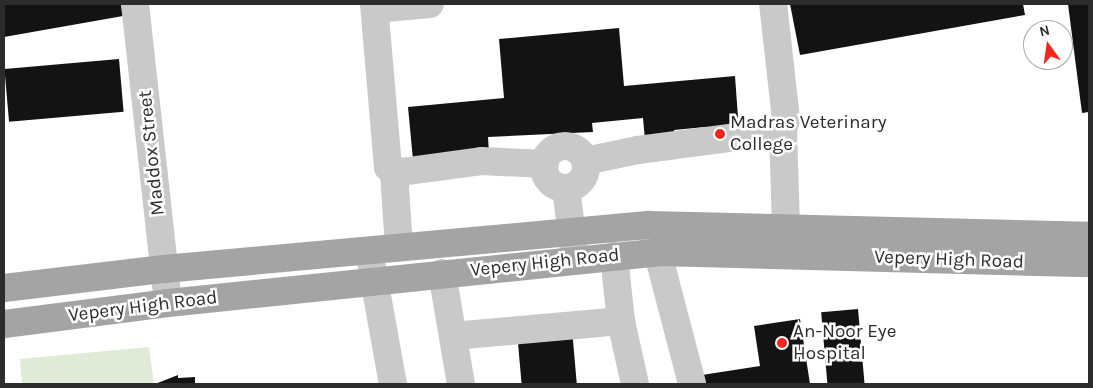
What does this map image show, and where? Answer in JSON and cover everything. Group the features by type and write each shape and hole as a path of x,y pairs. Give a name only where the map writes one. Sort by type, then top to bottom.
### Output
{"main road":[{"name":"Vepery High Road","path":"4,288 164,269 650,225 786,226 1089,236"},
{"name":"Vepery High Road","path":"4,324 374,280 658,252 1089,263"}],"street":[{"name":"Maddox Street","path":"136,4 168,303"},
{"path":"399,248 394,172 385,159 375,6 430,4"},
{"path":"773,4 786,119 783,130 786,226"},
{"path":"585,161 638,150 783,130"},
{"path":"564,146 577,150 585,161 582,179 566,188 550,181 545,164 551,152 564,146"},
{"path":"394,172 481,161 545,164"},
{"path":"566,188 575,259"},
{"path":"650,225 692,384"},
{"path":"370,251 393,384"},
{"path":"614,256 621,321 635,384"},
{"path":"442,273 461,384"},
{"path":"453,336 621,321"}],"green space":[{"path":"149,347 154,384 22,384 20,359"}],"building":[{"path":"4,4 121,4 123,16 4,37"},
{"path":"790,4 1023,4 1025,15 800,55"},
{"path":"1068,4 1089,4 1089,112 1082,113 1073,43 1073,20 1070,20"},
{"path":"619,28 624,86 735,76 739,131 705,127 674,130 674,137 645,140 643,118 592,123 593,132 488,137 489,153 413,160 408,107 504,98 499,39"},
{"path":"119,59 124,112 9,122 4,69"},
{"path":"858,309 865,384 827,384 821,312"},
{"path":"800,319 810,384 703,384 702,375 760,366 754,326"},
{"path":"572,329 577,384 522,384 517,334"},
{"path":"178,375 178,378 195,377 195,384 155,384"}],"place":[{"name":"Madras Veterinary College","path":"720,134"},
{"name":"An-Noor Eye Hospital","path":"782,343"}]}
